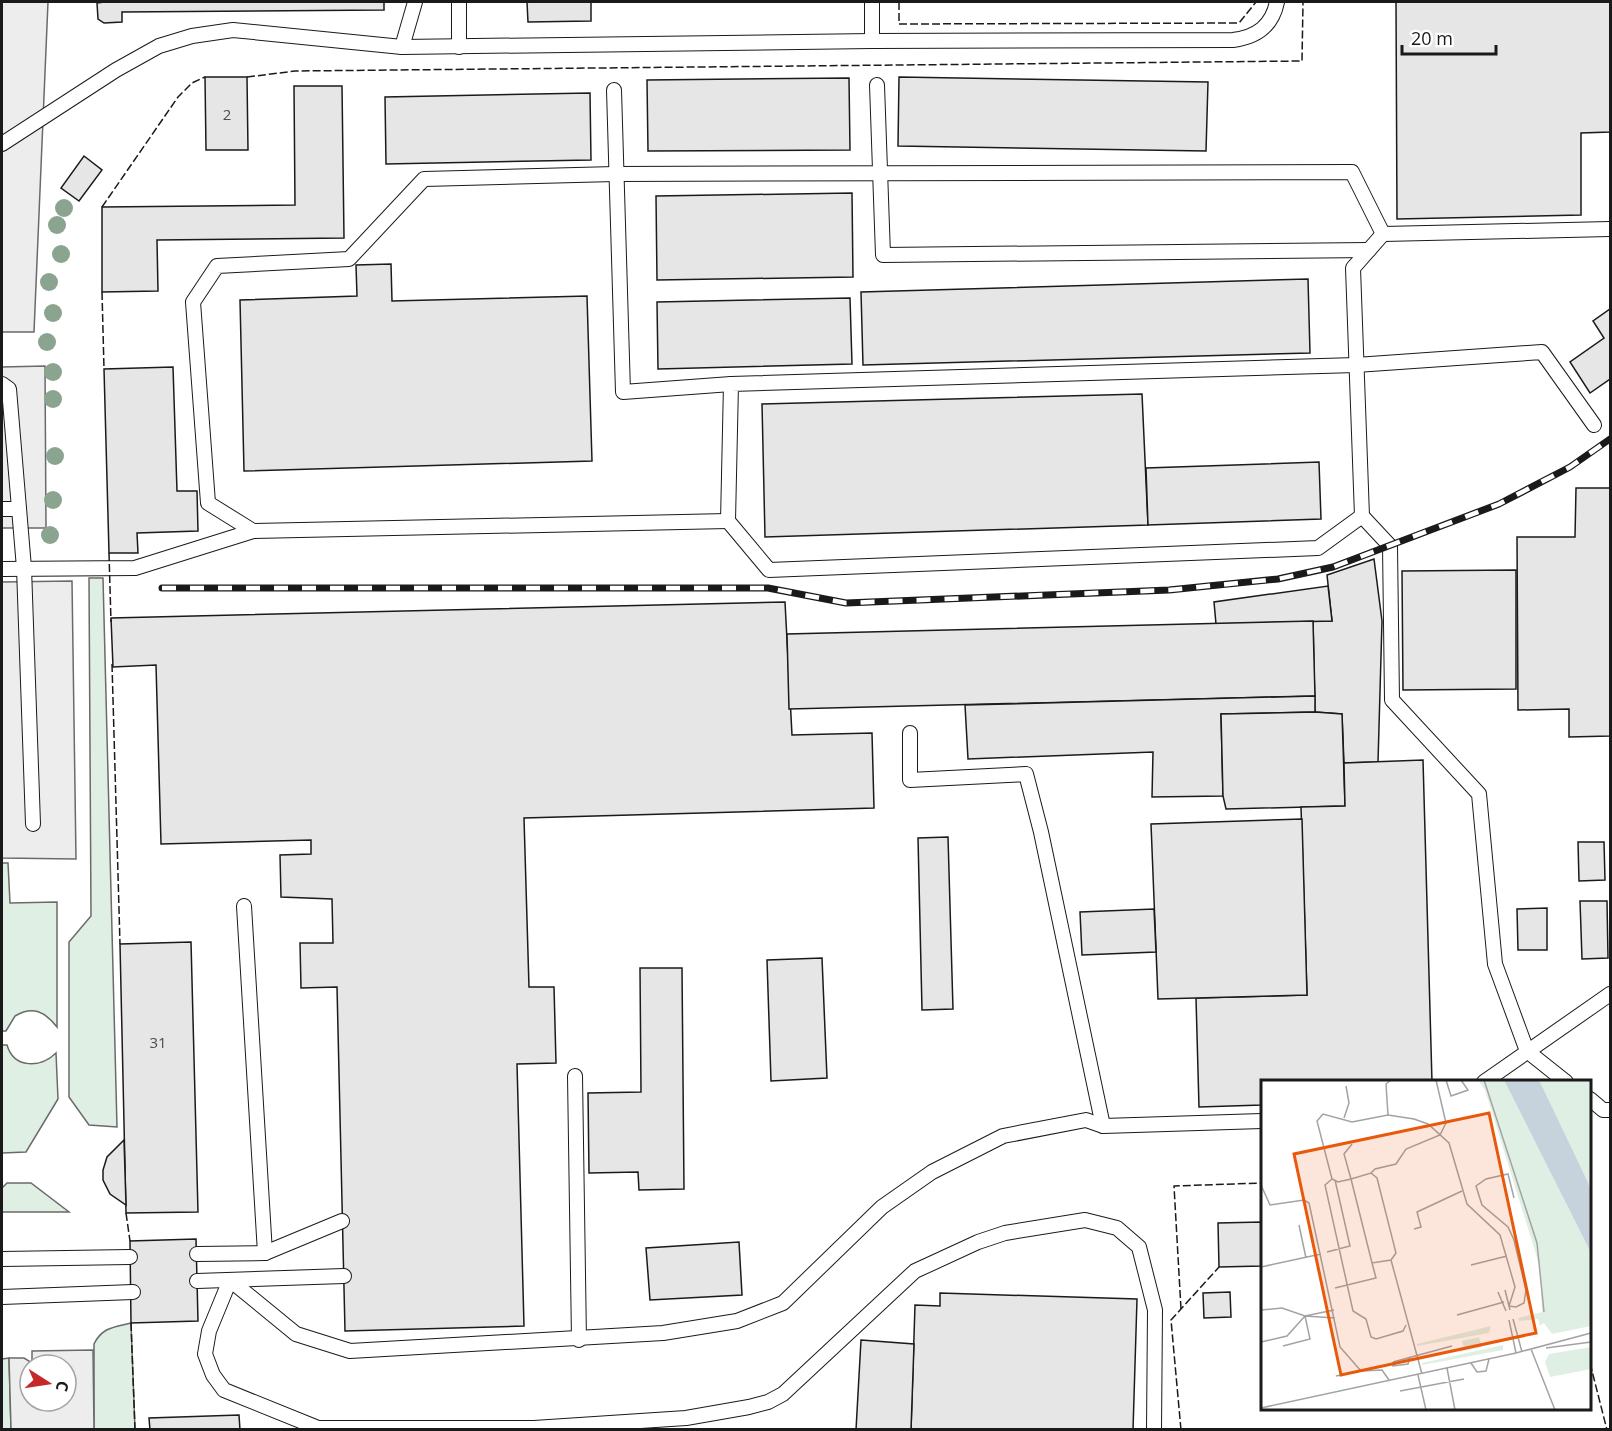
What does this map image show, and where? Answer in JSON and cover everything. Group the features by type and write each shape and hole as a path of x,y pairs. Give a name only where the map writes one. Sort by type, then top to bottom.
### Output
{"lane":[{"path":"402,47 415,2"},
{"path":"459,2 459,46"},
{"path":"872,2 872,41"},
{"path":"2,144 116,70 159,46 192,36 233,30 402,47 872,41 1233,40 1250,38 1261,31 1272,19 1277,2"},
{"path":"877,85 883,255 1369,250"},
{"path":"614,90 623,392 731,384 1356,365 1542,352 1594,425"},
{"path":"253,531 208,503 193,302 217,266 349,259 424,179 615,174 1352,172 1383,234"},
{"path":"1563,1080 1527,1051 1496,964 1479,794 1392,700 1390,546 1362,516 1353,267 1383,234 1611,229"},
{"path":"2,384 9,389 24,568 33,824"},
{"path":"731,384 728,521 769,570 1318,548 1362,516"},
{"path":"2,509 19,509"},
{"path":"2,568 135,568 253,531 728,521"},
{"path":"910,733 910,780 1026,774 1041,832 1103,1126"},
{"path":"244,906 265,1253"},
{"path":"1487,1080 1611,994"},
{"path":"575,1076 579,1340"},
{"path":"1591,1100 1603,1110 1611,1110"},
{"path":"230,1280 296,1334 350,1351 663,1334 737,1321 783,1303 882,1207 932,1172 1003,1136 1086,1120 1103,1126 1261,1121"},
{"path":"230,1280 209,1331 205,1353 213,1375 224,1390 318,1428 534,1428 686,1418 749,1407 768,1402 783,1394 915,1271 978,1242 1005,1233 1085,1220 1117,1228 1139,1247 1155,1310 1154,1430"},
{"path":"197,1254 265,1253 342,1221"},
{"path":"2,1259 130,1257"},
{"path":"197,1281 344,1276"},
{"path":"2,1297 133,1292"}],"green space":[{"path":"89,578 103,578 117,1127 89,1125 69,1097 69,942 91,916"},
{"path":"2,863 8,863 10,903 57,902 57,1027 43,1014 27,1011 15,1016 6,1031 2,1031"},
{"path":"2,1045 7,1045 16,1058 28,1064 43,1061 56,1053 58,1099 26,1152 2,1153"},
{"path":"7,1183 31,1183 69,1212 2,1212 2,1188"},
{"path":"131,1323 135,1429 94,1429 94,1344 105,1331"},
{"path":"9,1358 11,1429 2,1430 2,1359"}],"shaded area":[{"path":"2,2 48,2 34,332 2,332"},
{"path":"45,366 46,528 2,528 2,367"},
{"path":"72,581 76,859 2,858 2,582"},
{"path":"93,1350 94,1429 11,1429 9,1358 18,1358 18,1413 78,1413 78,1353 32,1353 32,1351"}],"building":[{"path":"384,2 384,10 122,12 122,22 104,23 98,19 97,3"},
{"path":"527,2 591,2 591,21 528,22"},
{"path":"1396,2 1610,2 1610,132 1581,133 1581,215 1397,219"},
{"path":"205,77 247,77 248,150 206,150"},
{"path":"899,77 1208,82 1206,151 898,146"},
{"path":"849,78 850,150 648,151 647,80"},
{"path":"294,86 342,86 344,238 157,240 158,291 102,292 102,207 295,205"},
{"path":"590,93 591,160 386,164 385,97"},
{"path":"84,156 102,170 79,201 61,188"},
{"path":"852,193 853,277 657,280 656,196"},
{"path":"391,264 392,301 587,296 592,461 244,471 240,300 357,296 356,265"},
{"path":"1308,279 1310,353 863,365 861,292"},
{"path":"850,298 852,364 658,369 657,302"},
{"path":"1610,309 1610,379 1590,393 1570,362 1604,338 1593,321"},
{"path":"173,367 177,491 197,491 198,531 137,533 138,553 109,553 104,369"},
{"path":"1142,394 1148,525 765,537 762,404"},
{"path":"1319,462 1321,519 1148,525 1146,468"},
{"path":"1576,488 1610,488 1610,736 1569,737 1569,709 1518,710 1517,537 1575,537"},
{"path":"1374,559 1382,621 1378,762 1344,763 1342,714 1315,712 1313,621 1332,621 1327,575"},
{"path":"1516,570 1516,689 1403,690 1402,571"},
{"path":"1328,586 1332,621 1216,624 1214,602"},
{"path":"785,602 792,735 872,733 874,808 524,818 529,987 554,987 556,1063 517,1064 524,1326 345,1331 337,987 301,988 300,943 333,943 332,899 281,897 280,855 311,854 311,840 161,844 156,665 113,667 111,618"},
{"path":"1313,621 1315,696 789,709 787,634"},
{"path":"1315,696 1315,712 1221,714 1223,796 1152,797 1153,752 968,759 965,705"},
{"path":"1315,712 1342,714 1345,806 1226,809 1223,796 1221,714"},
{"path":"1423,760 1432,1080 1261,1080 1261,1105 1199,1107 1196,998 1307,995 1301,807 1345,806 1344,763"},
{"path":"1302,819 1307,995 1158,999 1151,824"},
{"path":"948,837 953,1009 922,1010 918,838"},
{"path":"1578,842 1604,842 1605,880 1579,881"},
{"path":"1580,901 1607,901 1608,958 1582,959"},
{"path":"1547,908 1547,950 1518,950 1517,909"},
{"path":"1154,909 1156,952 1082,955 1080,912"},
{"path":"191,942 198,1212 126,1213 120,944"},
{"path":"822,958 827,1078 771,1081 767,960"},
{"path":"640,968 682,968 684,1189 639,1190 638,1172 589,1173 588,1093 641,1092"},
{"path":"124,1140 126,1205 110,1194 103,1180 107,1157"},
{"path":"1261,1222 1261,1266 1219,1267 1218,1223"},
{"path":"196,1239 198,1321 131,1323 130,1241"},
{"path":"739,1242 742,1295 650,1300 646,1248"},
{"path":"1230,1292 1231,1317 1204,1318 1203,1293"},
{"path":"940,1293 1137,1299 1133,1430 911,1430 915,1305 940,1306"},
{"path":"861,1340 914,1344 911,1430 856,1430"},
{"path":"239,1415 240,1430 150,1430 149,1418"}],"railway":[{"path":"162,588 768,588 846,603 1169,590 1278,579 1333,567 1499,504 1570,467 1610,439"}],"fence":[{"path":"899,2 899,24 1239,23 1256,2"},
{"path":"247,77 295,71 1302,61 1303,2"},
{"path":"102,207 178,97 192,83 205,77"},
{"path":"102,292 104,369"},
{"path":"109,553 111,622"},
{"path":"112,664 120,944"},
{"path":"1181,1309 1174,1186 1261,1183"},
{"path":"126,1213 130,1241"},
{"path":"1181,1430 1171,1320 1219,1267"},
{"path":"131,1323 135,1430"},
{"path":"1591,1367 1607,1430"}]}
